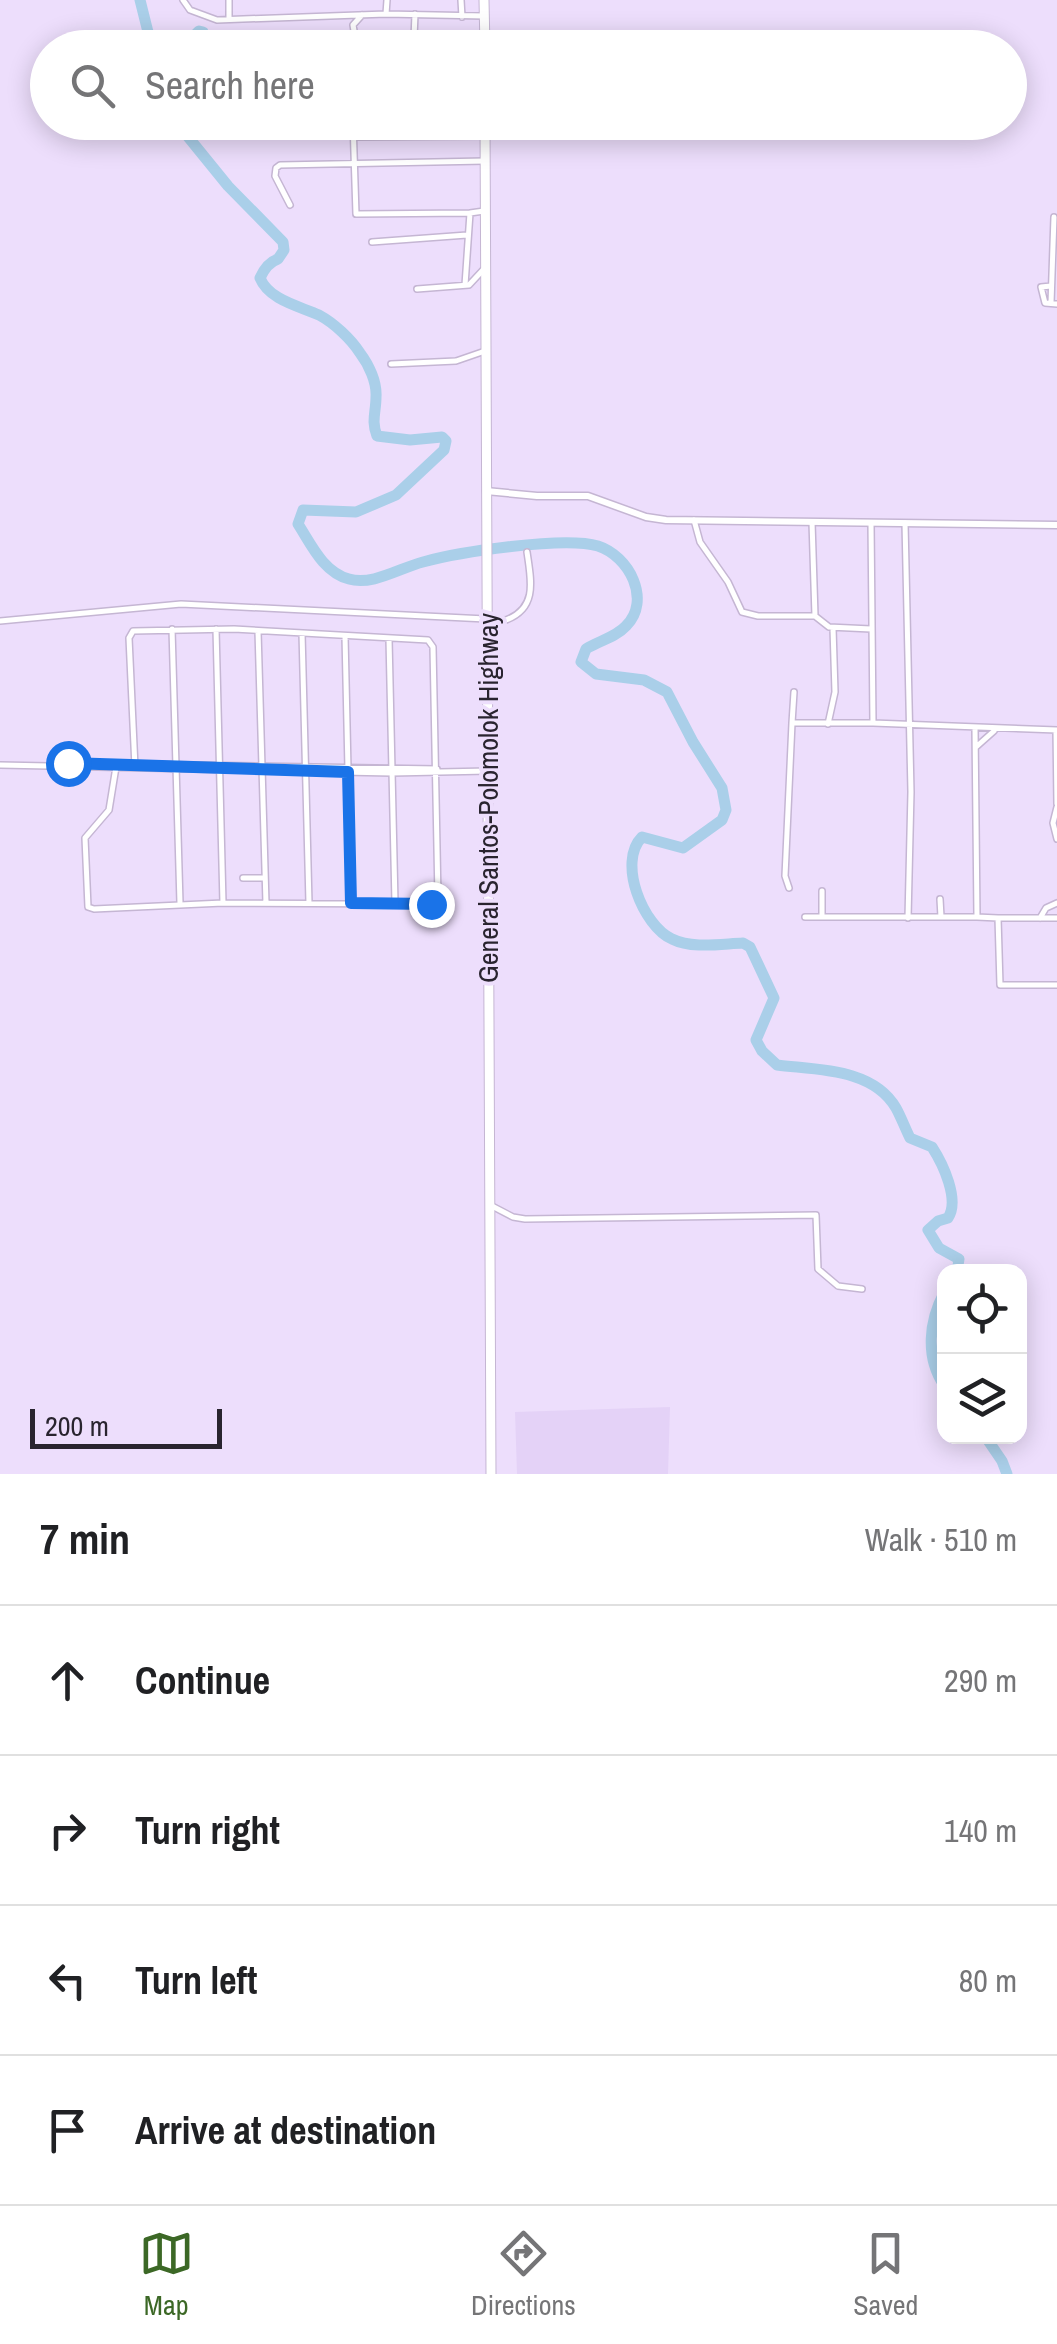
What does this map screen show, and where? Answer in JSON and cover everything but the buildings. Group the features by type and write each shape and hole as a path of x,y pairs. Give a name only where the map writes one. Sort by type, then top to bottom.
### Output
{"highway":[{"path":"484,0 484,30"},
{"name":"General Santos-Polomolok Highway","path":"485,140 491,1474"}],"street":[{"path":"184,0 190,10 206,18 484,16"},
{"path":"229,0 229,18"},
{"path":"386,0 386,14"},
{"path":"461,0 462,17"},
{"path":"414,30 415,14"},
{"path":"354,30 353,25 362,15"},
{"path":"353,140 354,208 358,215 484,210"},
{"path":"290,205 275,176 278,166 485,161"},
{"path":"465,286 470,213"},
{"path":"1054,218 1054,304"},
{"path":"372,242 467,235"},
{"path":"416,290 472,284 485,267"},
{"path":"391,364 456,361 485,351"},
{"path":"486,491 588,496 646,518 1057,525"},
{"path":"694,520 700,542 728,582 742,612 772,617 815,616"},
{"path":"812,522 815,616 833,628 870,629"},
{"path":"871,522 873,723"},
{"path":"905,523 911,792 908,918"},
{"path":"0,621 181,604 487,621 516,616 528,602 532,586 527,552"},
{"path":"172,628 180,904"},
{"path":"828,724 835,692 833,628"},
{"path":"116,768 108,813 84,838 88,906 94,909 223,903 431,904 439,894 439,771 432,643 428,640 137,629 130,634 135,766"},
{"path":"216,629 223,903"},
{"path":"258,631 266,904"},
{"path":"302,634 309,903"},
{"path":"345,636 351,903"},
{"path":"389,639 395,903"},
{"path":"789,888 785,876 794,692"},
{"path":"792,723 1056,730 1057,805 1053,823 1057,839"},
{"path":"792,741 804,724"},
{"path":"975,728 977,917"},
{"path":"975,748 996,729"},
{"path":"3,763 135,766"},
{"path":"88,766 488,772"},
{"path":"244,878 264,878"},
{"path":"822,891 822,917"},
{"path":"940,900 942,917"},
{"path":"1040,918 1046,908 1057,903"},
{"path":"806,917 1057,918"},
{"path":"998,918 1000,985 1057,984"},
{"path":"490,1205 525,1219 816,1215 818,1269 838,1286 862,1289"}],"shaded area":[{"path":"670,1407 668,1474 517,1474 515,1412"}],"waterway":[{"path":"140,0 148,30"},
{"path":"191,140 228,186 283,242 284,250 260,278 264,286 277,297 330,322 363,358 375,385 377,436 410,440 442,437 446,441 444,450 396,495 356,512 303,510 298,524 313,548 332,570 358,581 439,558 537,544 582,543 598,546 619,559 637,592 634,616 617,633 586,649 581,662 596,674 644,680 667,692 722,788 726,810 722,820 683,848 642,837 632,862 643,908 661,932 680,942 743,943 750,947 774,998 756,1040 777,1065 843,1073 886,1095 910,1138 932,1147 945,1172 951,1210 948,1218 928,1230 939,1248 959,1259 958,1264"},
{"path":"937,1310 931,1339 937,1371"},
{"path":"990,1444 1007,1474"}],"route":[{"path":"68,763 348,772 351,903 431,904"}]}
